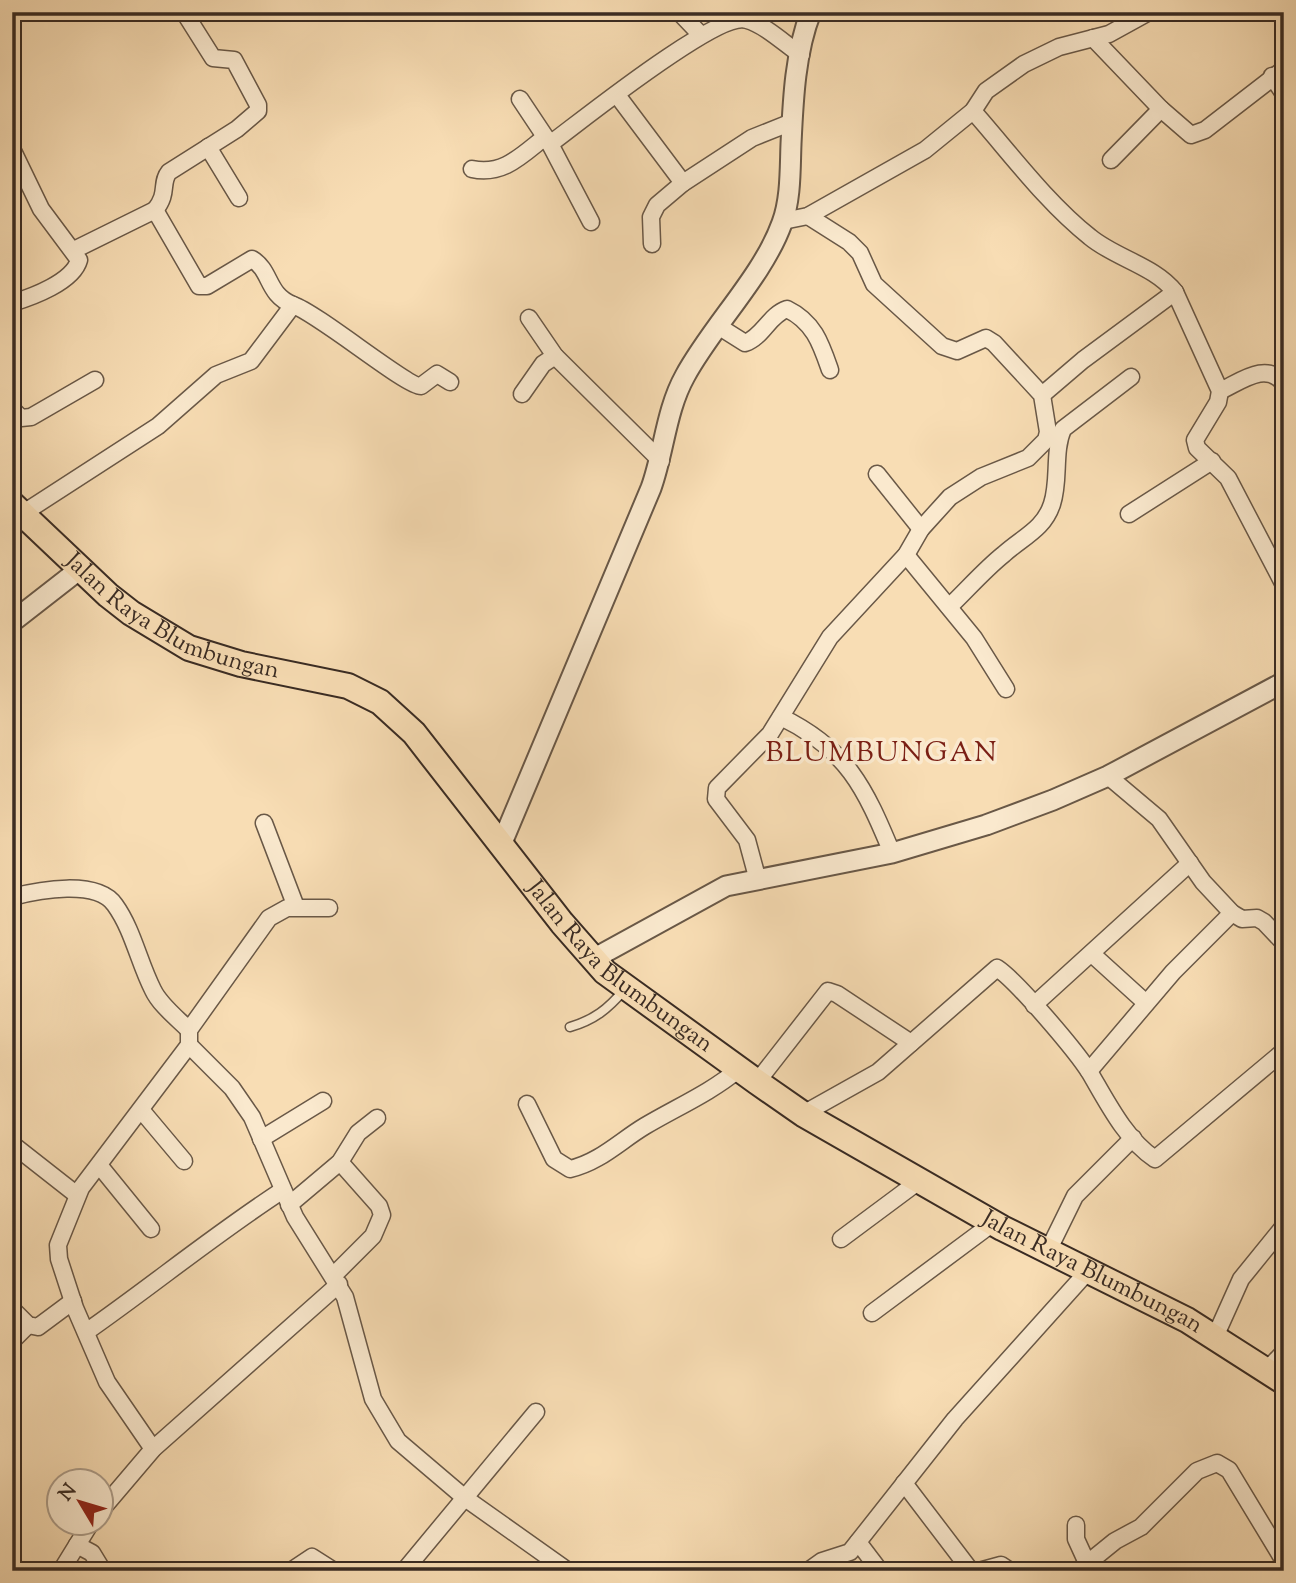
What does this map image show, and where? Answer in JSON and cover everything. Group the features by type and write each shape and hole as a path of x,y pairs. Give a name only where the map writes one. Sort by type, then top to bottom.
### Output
{"main road":[{"name":"Jalan Raya Blumbungan","path":"17,509 131,613 188,648 241,664 348,686 380,702 414,733 593,959 626,988 803,1114 993,1223 1278,1368"}],"street":[{"path":"75,250 155,210 165,195 166,174 255,115 258,105 234,60 213,58 184,12"},
{"path":"679,12 700,34"},
{"path":"501,845 661,461 674,398 685,374 770,249 783,221 790,169 792,122 801,55 811,12"},
{"path":"783,221 808,216 925,150 972,111 986,91 1024,64 1059,47 1135,23 1149,12"},
{"path":"472,169 494,172 505,168 617,95 700,34 734,16 758,25 801,55"},
{"path":"1093,38 1161,109 1191,135 1198,134 1278,72 1284,94"},
{"path":"617,95 683,183"},
{"path":"520,99 547,141 590,222"},
{"path":"1111,160 1161,109"},
{"path":"972,111 1079,229 1111,254 1164,280 1175,292 1220,391 1219,402 1195,440 1198,448 1227,478 1284,585"},
{"path":"652,244 652,211 683,183 752,138 792,122"},
{"path":"208,147 239,198"},
{"path":"12,149 41,209 75,250 79,260 72,272 58,282 12,303"},
{"path":"155,210 199,286 207,286 252,259 261,267 276,296 386,364 410,384 421,386 437,374 450,382"},
{"path":"757,877 747,840 715,794 781,718 788,700 830,637 905,555 921,530 950,497 981,477 1028,458 1041,447 1048,432 1042,395 989,340 982,339 957,351 942,346 874,284 860,253 849,242 808,216"},
{"path":"1042,395 1083,360 1175,292"},
{"path":"17,509 158,426 216,374 251,361 293,305"},
{"path":"718,326 745,343 752,341 779,312 787,309 812,328 820,340 830,370"},
{"path":"529,318 555,356 661,461"},
{"path":"522,394 543,364 555,356"},
{"path":"1220,391 1263,371 1276,374 1284,384"},
{"path":"949,607 1004,554 1039,528 1054,501 1058,439 1063,429 1131,377"},
{"path":"12,409 21,418 32,417 95,380"},
{"path":"1129,514 1212,461"},
{"path":"877,474 921,530"},
{"path":"905,555 982,649 1006,690"},
{"path":"14,621 80,569"},
{"path":"593,959 702,897 757,877 892,853 986,825 1108,776 1284,682"},
{"path":"781,718 805,729 823,742 854,775 866,792 892,853"},
{"path":"1108,776 1158,819 1189,863 1232,913 1242,919 1257,918 1264,922 1284,943"},
{"path":"264,823 296,908"},
{"path":"1034,1005 1189,863"},
{"path":"12,897 71,888 95,893 114,902 153,991 232,1088 252,1117 286,1198 336,1280 349,1309 373,1399 384,1422 422,1465 569,1571"},
{"path":"153,1449 107,1382 58,1259 58,1245 77,1195 142,1111 269,918 281,909 329,908"},
{"path":"1089,1071 1146,1003 1232,913"},
{"path":"1092,954 1146,1003"},
{"path":"803,1114 878,1072 942,1019 995,969 1004,973 1034,1005 1089,1071 1133,1138 1152,1158 1158,1158 1219,1102 1284,1051"},
{"path":"527,1104 554,1159 570,1169 586,1166 642,1127 717,1087 748,1075 828,991 837,994 911,1043"},
{"path":"261,1139 323,1101"},
{"path":"142,1111 184,1161"},
{"path":"86,1332 179,1266 237,1219 286,1198 340,1162 358,1133 377,1118"},
{"path":"1048,1251 1075,1196 1133,1138"},
{"path":"12,1144 77,1195"},
{"path":"116,1493 153,1449 336,1280 373,1236 382,1214 379,1206 340,1162"},
{"path":"99,1166 151,1229"},
{"path":"841,1239 919,1181"},
{"path":"872,1313 993,1223"},
{"path":"1215,1337 1241,1279 1284,1226"},
{"path":"808,1571 822,1561 850,1552 954,1419 1089,1270"},
{"path":"12,1309 28,1325 38,1328 74,1301"},
{"path":"12,1341 28,1325"},
{"path":"404,1571 536,1412"},
{"path":"1076,1525 1076,1539 1083,1567 1115,1541 1141,1527 1197,1471 1217,1463 1228,1470 1284,1562"},
{"path":"904,1483 971,1571"},
{"path":"61,1571 81,1538"},
{"path":"858,1542 880,1571"},
{"path":"77,1545 92,1553 103,1571"},
{"path":"291,1571 312,1558 334,1571"},
{"path":"979,1571 1001,1565 1010,1571"}],"lane":[{"path":"570,1027 587,1022 606,1010 626,988"}],"district":[{"name":"BLUMBUNGAN","path":"882,754"}]}
